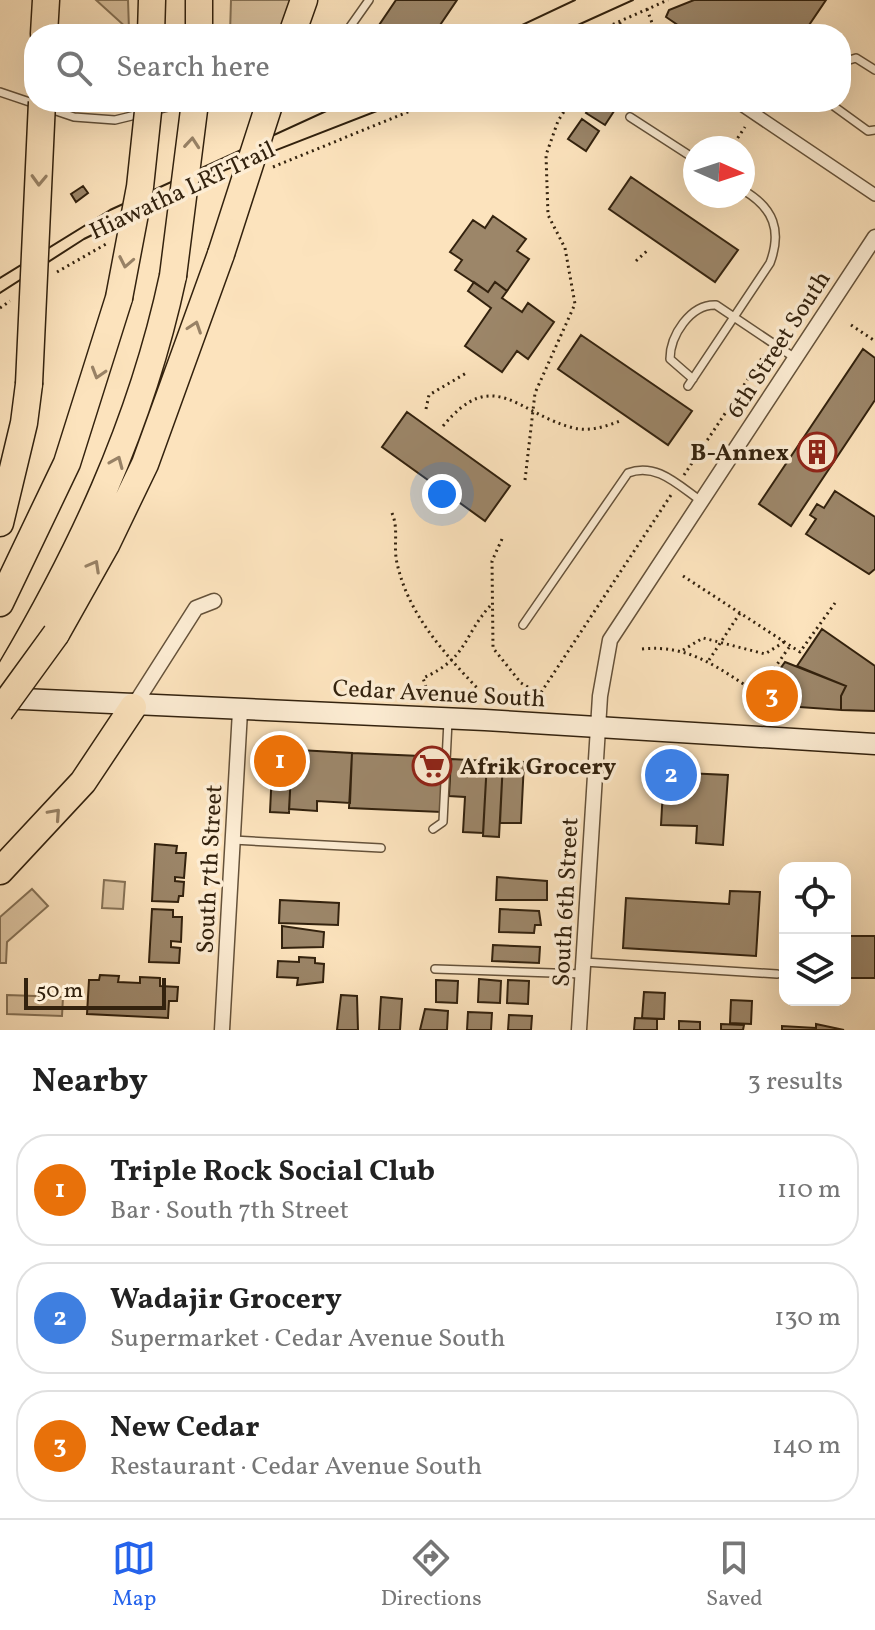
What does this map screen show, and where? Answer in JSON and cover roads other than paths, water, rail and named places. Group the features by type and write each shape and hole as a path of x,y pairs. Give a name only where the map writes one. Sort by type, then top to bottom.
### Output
{"highway":[{"path":"45,24 46,0"},
{"path":"151,24 152,0"},
{"path":"296,24 304,0"},
{"path":"0,523 24,423 29,384 42,112"},
{"path":"0,603 67,463 119,298 140,187 148,112"},
{"path":"0,711 44,634 130,431 151,368 173,276 194,112"},
{"path":"0,688 44,634 106,545 145,464 221,254 267,112"},
{"path":"0,871 83,782 133,707"}],"main road":[{"name":"Cedar Avenue South","path":"0,698 133,707 449,719 875,744"}],"street":[{"path":"751,112 875,195"},
{"name":"6th Street South","path":"597,729 610,640 875,237"},
{"path":"133,707 196,608 214,601"},
{"name":"South 7th Street","path":"222,1030 240,711"},
{"name":"South 6th Street","path":"579,1030 597,729"}],"lane":[{"path":"352,24 369,0"},
{"path":"851,60 856,58 875,70"},
{"path":"0,92 24,100"},
{"path":"57,112 115,120 148,112"},
{"path":"842,112 868,131 875,130"},
{"path":"630,117 683,151"},
{"path":"688,386 770,263 778,241 774,218 755,197"},
{"path":"693,379 670,359 670,346 692,311 704,304 716,305 795,358"},
{"path":"523,625 628,473 641,467 654,469 701,501"},
{"path":"433,829 443,822 449,719"},
{"path":"233,840 381,848"},
{"path":"435,969 584,968 777,974"}],"tram line":[{"path":"524,24 575,0"},
{"path":"580,24 633,0"},
{"path":"0,278 110,210 324,112"},
{"path":"0,293 84,239 225,170 374,112"}],"place":[{"name":"B-Annex","path":"817,452"},
{"name":"New Cedar","path":"772,696"},
{"name":"Triple Rock Social Club","path":"280,761"},
{"name":"Afrik Grocery","path":"432,766"},
{"name":"Wadajir Grocery","path":"671,775"}]}
